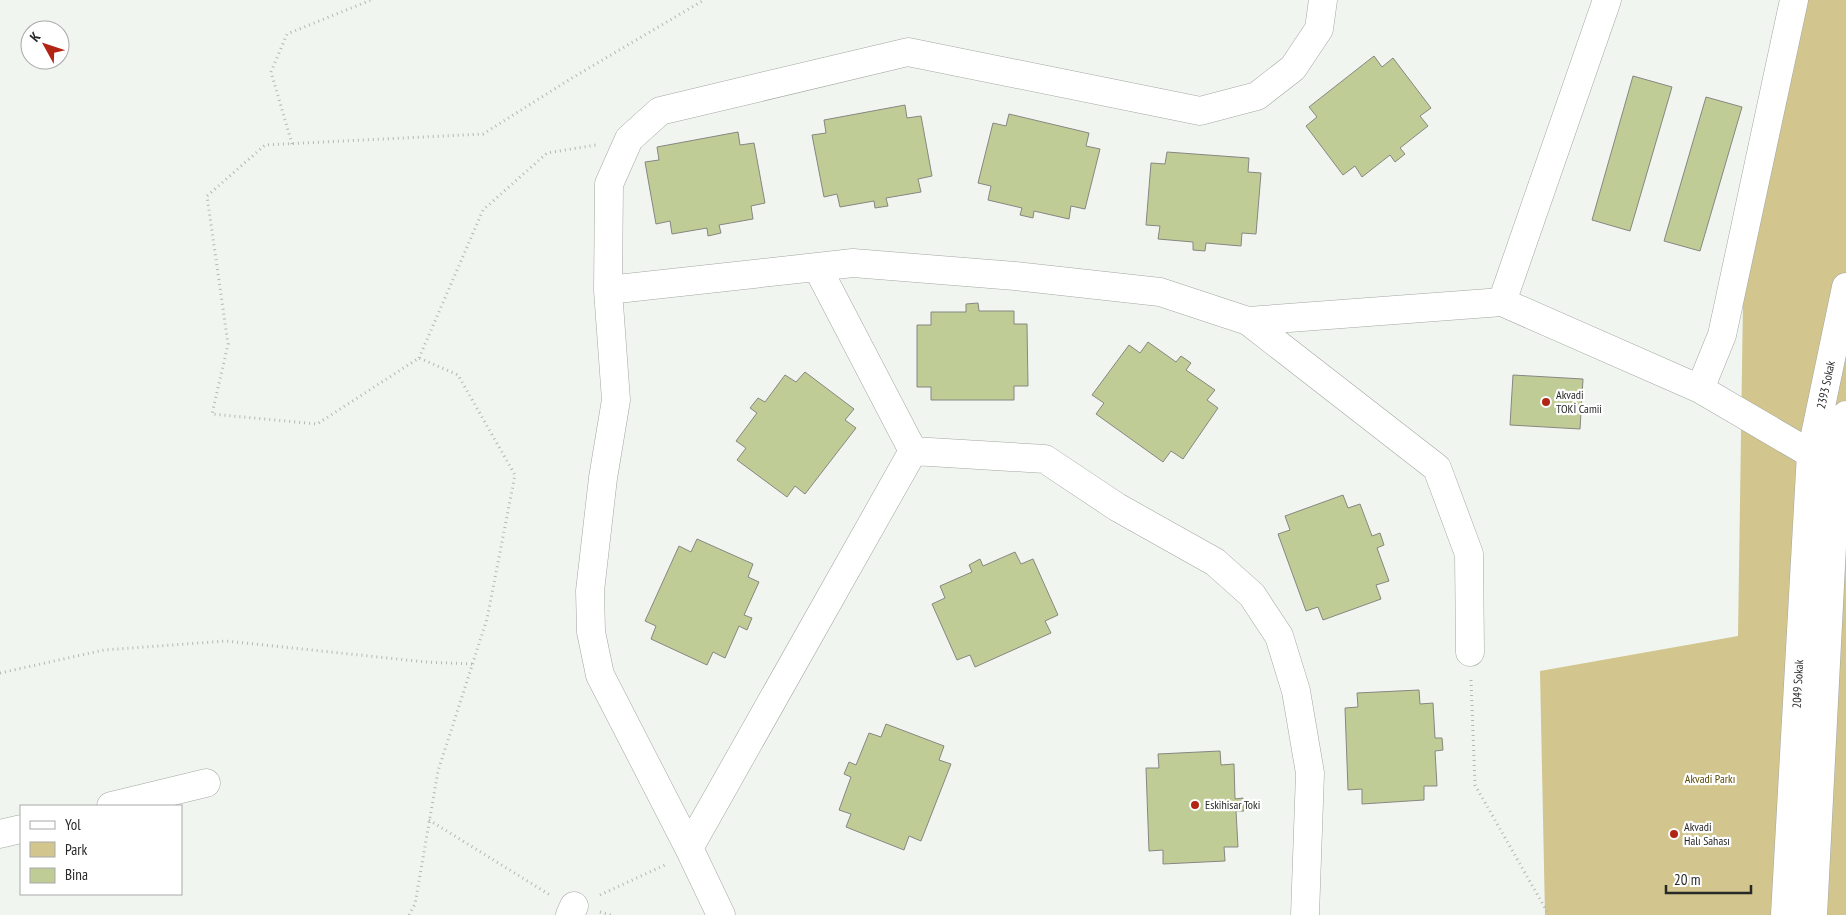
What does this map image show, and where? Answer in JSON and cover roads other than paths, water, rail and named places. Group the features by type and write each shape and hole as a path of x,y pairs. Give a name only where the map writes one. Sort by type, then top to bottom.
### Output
{"street":[{"path":"721,915 689,848 600,675 591,632 591,582 603,478 616,400 608,290 609,184 629,139 660,111 908,52 1200,111 1257,96 1293,68 1319,29 1322,0"},
{"path":"1502,302 1607,0"},
{"path":"1700,389 1722,335 1794,0"},
{"path":"608,290 853,264 1015,276 1160,292 1248,321 1437,468 1469,554 1470,652"},
{"path":"817,267 912,452"},
{"name":"2393 Sokak","path":"1811,454 1846,287"},
{"path":"1248,321 1502,302 1700,389 1841,472"},
{"name":"2393 Sokak","path":"1841,472 1846,415"},
{"path":"689,848 912,452"},
{"path":"912,452 1044,459 1116,507 1215,562 1252,595 1279,636 1298,700 1310,773 1305,915"},
{"name":"2049 Sokak","path":"1785,915 1811,454"},
{"name":"2049 Sokak","path":"1813,915 1841,472"},
{"path":"116,805 206,783"},
{"path":"0,834 20,829"}],"place":[{"name":"Akvadi TOKİ Camii","path":"1546,402"},
{"name":"Eskihisar Toki","path":"1195,805"},
{"name":"Akvadi Halı Sahası","path":"1674,834"}],"park label":[{"name":"Akvadi Parkı","path":"1710,779"}]}
